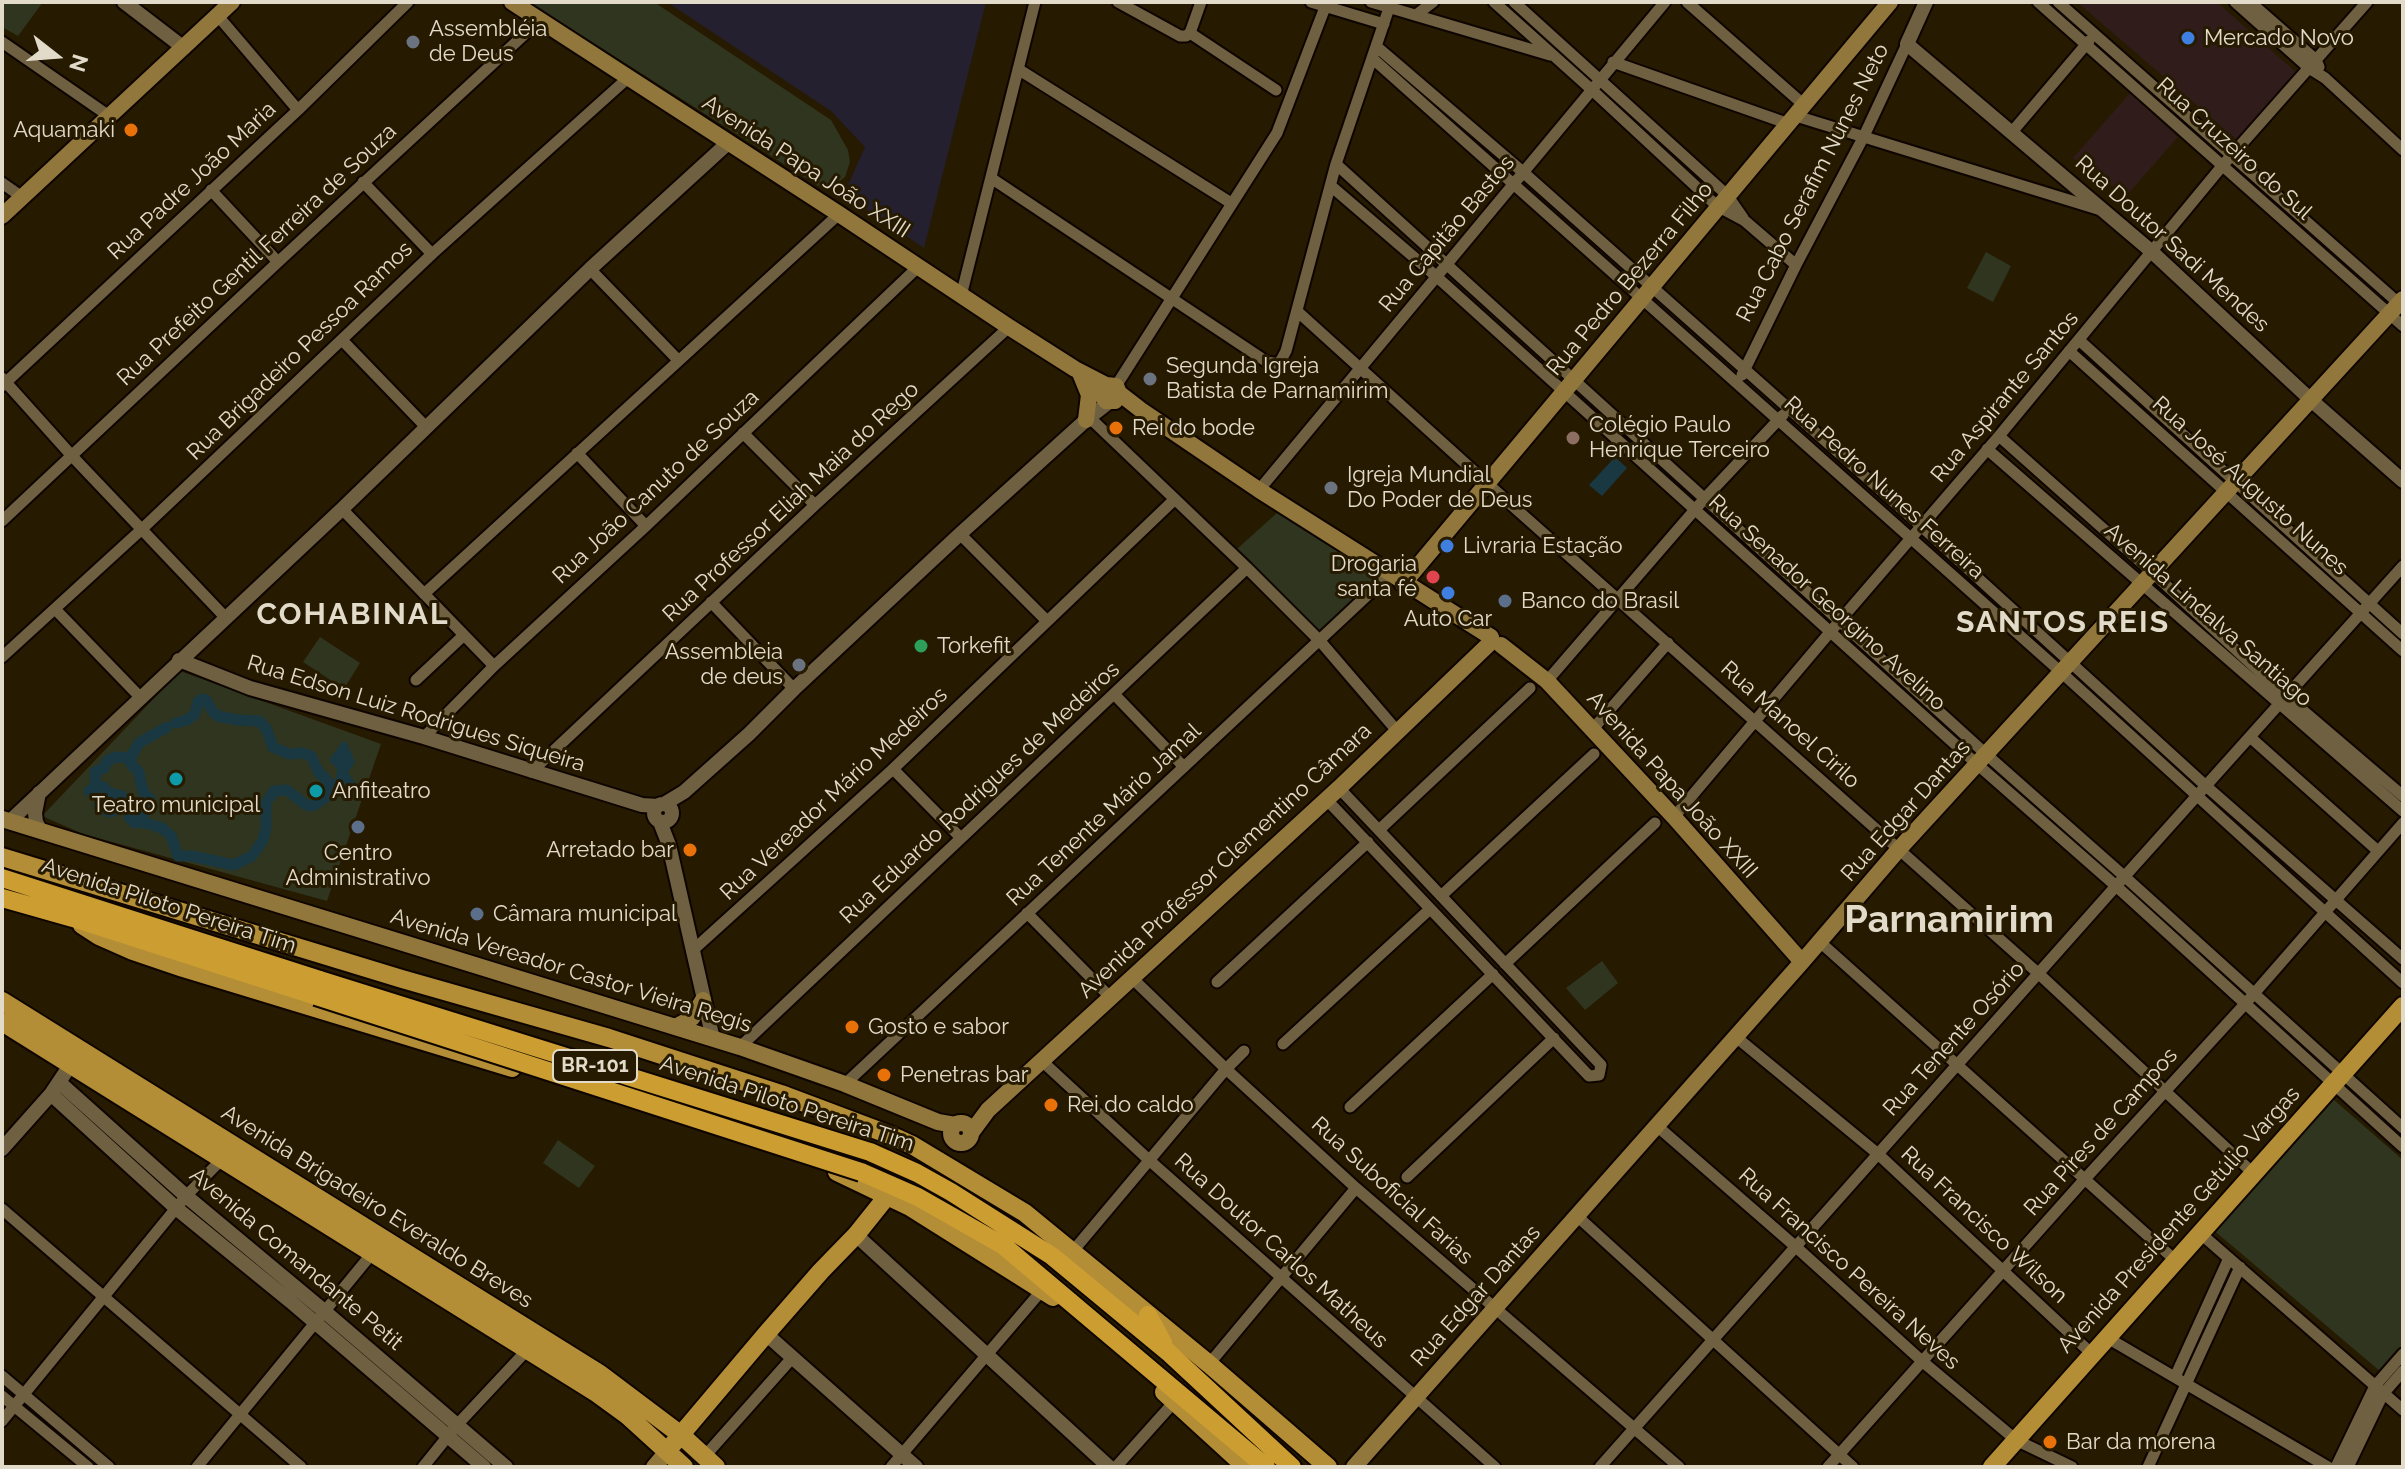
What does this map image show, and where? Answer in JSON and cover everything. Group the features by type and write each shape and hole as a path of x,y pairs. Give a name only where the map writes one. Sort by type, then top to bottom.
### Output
{"highway":[{"name":"Avenida Piloto Pereira Tim","path":"2,878 861,1172 918,1197 1004,1246 1266,1467"},
{"name":"Avenida Piloto Pereira Tim","path":"2,898 870,1152 940,1186 1052,1256 1168,1352 1292,1467"},
{"path":"1148,1315 1168,1352"}],"main road":[{"path":"2,216 232,2"},
{"name":"Avenida Papa João XXIII","path":"512,2 1109,394 1141,410 1494,642 1547,681 1674,817 1802,962"},
{"name":"Rua Pedro Bezerra Filho","path":"1396,579 1488,484 1890,2"},
{"name":"Rua Edgar Dantas","path":"1354,1467 1899,849 2399,306"},
{"path":"1078,371 1089,395 1087,418"},
{"name":"Avenida Professor Clementino Câmara","path":"927,1154 942,1148 956,1131 988,1110 1043,1062 1494,642"},
{"name":"Avenida Vereador Castor Vieira Regis","path":"6,820 740,1047 845,1084 956,1131"},
{"path":"2,857 402,979 554,1021 860,1122 927,1154 1025,1213 1209,1364 1328,1467"},
{"path":"73,918 99,936 183,968 673,1116 791,1154 861,1182 888,1195 1043,1289 1175,1401 1246,1467"},
{"path":"675,1027 692,1018 703,1000"},
{"name":"Avenida Brigadeiro Everaldo Breves","path":"2,1001 76,1057 378,1246 600,1374 681,1435 710,1462"},
{"name":"Avenida Presidente Getúlio Vargas","path":"1992,1467 2403,1006"},
{"name":"Avenida Brigadeiro Everaldo Breves","path":"2,1022 76,1057"},
{"path":"630,1103 645,1090 650,1071 642,1049"},
{"path":"673,1116 664,1101 668,1078 676,1068 689,1064"},
{"path":"956,1131 956,1160 966,1177"},
{"path":"654,1467 888,1195"},
{"name":"Avenida Brigadeiro Everaldo Breves","path":"378,1246 595,1392 628,1416 684,1467"}],"street":[{"path":"124,2 184,48"},
{"name":"Rua Padre João Maria","path":"3,382 298,110 408,2"},
{"path":"961,296 1035,2"},
{"path":"1118,2 1180,36 1190,33"},
{"path":"1190,33 1201,2"},
{"path":"1311,2 1326,4 1384,24"},
{"path":"1371,2 1555,57"},
{"path":"1416,15 1433,2"},
{"path":"1494,2 1796,265"},
{"path":"1514,2 1600,79 1722,201"},
{"name":"Rua Capitão Bastos","path":"1259,490 1665,2"},
{"path":"1687,2 1796,115"},
{"name":"Rua Cabo Serafim Nunes Neto","path":"1737,382 1864,136 1926,2"},
{"name":"Rua Cruzeiro do Sul","path":"2038,2 2227,161 2265,185 2335,247 2399,306 2403,326"},
{"name":"Rua Cruzeiro do Sul","path":"2058,2 2227,161 2256,195 2326,258 2399,306"},
{"path":"2235,2 2312,64"},
{"path":"2250,2 2325,78 2403,150"},
{"name":"Rua Aspirante Santos","path":"1674,817 1999,436 2227,161 2367,2"},
{"path":"713,1039 663,814 1109,394 1277,133 1326,4"},
{"path":"991,178 1273,364 1279,364 1297,311 1336,164 1389,8"},
{"path":"218,16 298,110"},
{"name":"Rua Prefeito Gentil Ferreira de Souza","path":"2,521 540,20"},
{"path":"1190,33 1276,90"},
{"path":"2012,132 2095,35"},
{"path":"2,42 109,116"},
{"name":"Rua Doutor Sadi Mendes","path":"1907,44 2151,251 2403,481"},
{"name":"Rua Pedro Nunes Ferreira","path":"1374,52 1442,103 1604,245 1647,293 1737,382 1910,540 2206,786 2403,959"},
{"name":"Rua Pedro Nunes Ferreira","path":"1374,52 1433,112 1594,256 1647,293 1744,370 1922,527 2197,796 2403,983"},
{"path":"1613,62 2102,210"},
{"path":"1018,69 1231,203"},
{"name":"Rua Brigadeiro Pessoa Ramos","path":"4,650 55,609 432,254 629,77"},
{"path":"1433,112 1442,103"},
{"path":"6,820 40,793 342,509 590,269 729,142"},
{"name":"Rua Senador Georgino Avelino","path":"1336,164 1447,265 1694,510 1835,626"},
{"path":"363,182 432,254"},
{"path":"2,183 22,197"},
{"path":"2256,195 2265,185"},
{"name":"Rua Senador Georgino Avelino","path":"1331,186 1705,498 1835,626 2245,1004 2403,1128"},
{"path":"211,190 278,262"},
{"path":"424,594 839,214"},
{"path":"1594,256 1604,245"},
{"path":"2326,258 2335,247"},
{"name":"Rua João Canuto de Souza","path":"424,737 494,666 918,267"},
{"path":"590,269 678,360"},
{"name":"Rua Manoel Cirilo","path":"1297,311 2039,974 2253,1173"},
{"name":"Rua Professor Eliah Maia do Rego","path":"531,772 1009,327"},
{"path":"342,340 426,427"},
{"name":"Rua José Augusto Nunes","path":"2079,340 2231,487"},
{"name":"Rua José Augusto Nunes","path":"2069,351 2231,487 2366,608 2403,634"},
{"path":"3,382 225,617"},
{"path":"1547,681 1694,510 1788,409"},
{"path":"1087,418 1320,641 1398,732"},
{"path":"743,433 815,505"},
{"name":"Avenida Lindalva Santiago","path":"1999,436 2148,578 2403,811"},
{"name":"Avenida Lindalva Santiago","path":"1987,449 2148,578"},
{"path":"577,453 646,526"},
{"name":"Rua Vereador Mário Medeiros","path":"692,951 893,769 1175,499"},
{"path":"342,509 494,666"},
{"path":"960,534 1047,621"},
{"name":"Rua Tenente Osório","path":"1600,1467 2403,566"},
{"name":"Rua Eduardo Rodrigues de Medeiros","path":"740,1047 1247,568"},
{"name":"Rua Tenente Mário Jamal","path":"845,1084 1320,641 1396,579"},
{"path":"711,602 794,689"},
{"name":"Rua José Augusto Nunes","path":"2366,608 2403,651"},
{"path":"55,609 140,697"},
{"path":"416,680 464,635"},
{"path":"1592,730 1668,643"},
{"name":"Rua Edson Luiz Rodrigues Siqueira","path":"179,660 250,688 424,737 663,814"},
{"path":"1379,830 1530,688"},
{"path":"1114,694 1184,767"},
{"name":"Avenida Lindalva Santiago","path":"2283,701 2403,796"},
{"path":"2250,737 2378,851"},
{"path":"1441,896 1594,754"},
{"name":"Rua Senador Georgino Avelino","path":"1982,760 2124,876 2254,994 2403,1147"},
{"path":"893,769 961,838"},
{"path":"40,793 35,813 40,830"},
{"path":"1333,794 1379,830 1530,989 1601,1065 1599,1075 1589,1076 1430,909 1368,842 1333,794"},
{"path":"1505,964 1655,823"},
{"name":"Rua Pires de Campos","path":"1828,1467 2254,994 2403,823"},
{"path":"1217,982 1368,842"},
{"path":"1392,868 1404,857"},
{"path":"1283,1044 1430,909"},
{"path":"1027,913 1112,999"},
{"path":"1456,935 1468,924"},
{"path":"1820,942 2175,1260"},
{"path":"1350,1107 1493,974"},
{"name":"Rua Suboficial Farias","path":"1133,979 1356,1188 1679,1467"},
{"path":"1518,1000 1530,989"},
{"name":"Rua Francisco Wilson","path":"1736,1037 1878,1154 2092,1354"},
{"path":"1407,1177 1554,1038"},
{"path":"1073,1251 1244,1051"},
{"path":"1579,1064 1590,1053"},
{"path":"2,1149 55,1088 76,1057"},
{"name":"Rua Doutor Carlos Matheus","path":"1043,1062 1495,1467"},
{"name":"Avenida Comandante Petit","path":"55,1088 324,1311 392,1379"},
{"name":"Avenida Comandante Petit","path":"55,1088 176,1208 315,1323 392,1379 452,1430 506,1467"},
{"name":"Rua Francisco Pereira Neves","path":"1657,1126 1923,1362 2016,1440 2072,1467"},
{"path":"2,1421 186,1196 228,1152"},
{"path":"1209,1364 1356,1188"},
{"path":"2,1209 301,1467"},
{"path":"1577,1216 1853,1467"},
{"path":"2200,1233 2403,1410"},
{"path":"856,1235 1109,1467"},
{"path":"197,1467 378,1246"},
{"path":"2148,1467 2229,1258"},
{"path":"2180,1380 2240,1267"},
{"path":"891,1467 1043,1289"},
{"path":"766,1334 916,1467"},
{"path":"2106,1337 2328,1467"},
{"path":"423,1467 452,1430 528,1349"},
{"path":"2336,1467 2403,1354"},
{"path":"710,1462 792,1358"},
{"path":"2348,1467 2379,1390 2403,1371"},
{"path":"2,1376 109,1467"},
{"path":"2,1396 88,1467"},
{"path":"1116,1467 1175,1401"},
{"name":"Avenida Comandante Petit","path":"452,1430 484,1467"}],"shaded area":[{"path":"667,2 986,2 924,248 844,194 865,147 831,111"},
{"name":"Mercado Novo","path":"2077,2 2217,2 2298,74 2260,122 2237,140"},
{"path":"2130,93 2178,137 2126,196 2073,158"}],"green space":[{"path":"2,2 43,2 18,36 2,27"},
{"path":"529,2 654,2 831,120 848,150 850,162 845,177 829,190 823,189"},
{"path":"1986,252 2011,266 1993,302 1967,288"},
{"path":"1278,512 1378,577 1318,632 1237,549"},
{"path":"320,637 360,663 344,689 303,662"},
{"path":"180,671 381,744 327,901 83,834 42,816"},
{"path":"1602,961 1618,983 1585,1010 1566,988"},
{"path":"2333,1099 2403,1160 2403,1346 2381,1372 2211,1228"},
{"path":"558,1140 595,1166 579,1188 543,1163"}],"water":[{"path":"1615,457 1627,468 1602,496 1589,485"},
{"path":"343,741 347,743 355,762 348,772 355,783 354,788 329,790 327,784 336,778 337,769 329,760"}],"waterway":[{"path":"130,812 129,817 135,823 162,828 171,836 178,856 234,865 252,856 263,840 266,803 274,791 287,790 306,805 313,806 327,796 326,779 319,773 311,756 289,754 273,747 266,728 259,721 218,716 202,699 195,714 176,723"},
{"path":"102,807 109,812 124,808 142,815 150,807 139,772 131,764 132,755 139,743 167,727"},
{"path":"96,787 95,772 104,768 107,761 115,757 131,758"},
{"path":"89,791 104,787 107,792 122,796 124,808"},
{"path":"94,805 102,807"}],"place":[{"name":"Mercado Novo","path":"2188,38"},
{"name":"Assembléia de Deus","path":"413,42"},
{"name":"Aquamaki","path":"131,130"},
{"name":"Segunda Igreja Batista de Parnamirim","path":"1150,379"},
{"name":"Rei do bode","path":"1116,428"},
{"name":"Colégio Paulo Henrique Terceiro","path":"1573,438"},
{"name":"Igreja Mundial Do Poder de Deus","path":"1331,488"},
{"name":"Livraria Estação","path":"1447,546"},
{"name":"Drogaria santa fé","path":"1433,577"},
{"name":"Auto Car","path":"1448,593"},
{"name":"Banco do Brasil","path":"1505,601"},
{"name":"Torkefit","path":"921,646"},
{"name":"Assembleia de deus","path":"799,665"},
{"name":"Teatro municipal","path":"176,779"},
{"name":"Anfiteatro","path":"316,791"},
{"name":"Centro Administrativo","path":"358,827"},
{"name":"Arretado bar","path":"690,850"},
{"name":"Câmara municipal","path":"477,914"},
{"name":"Gosto e sabor","path":"852,1027"},
{"name":"Penetras bar","path":"884,1075"},
{"name":"Rei do caldo","path":"1051,1105"},
{"name":"Bar da morena","path":"2050,1442"}],"district":[{"name":"COHABINAL","path":"353,615"},
{"name":"SANTOS REIS","path":"2063,623"},
{"name":"Parnamirim","path":"1949,921"}]}
